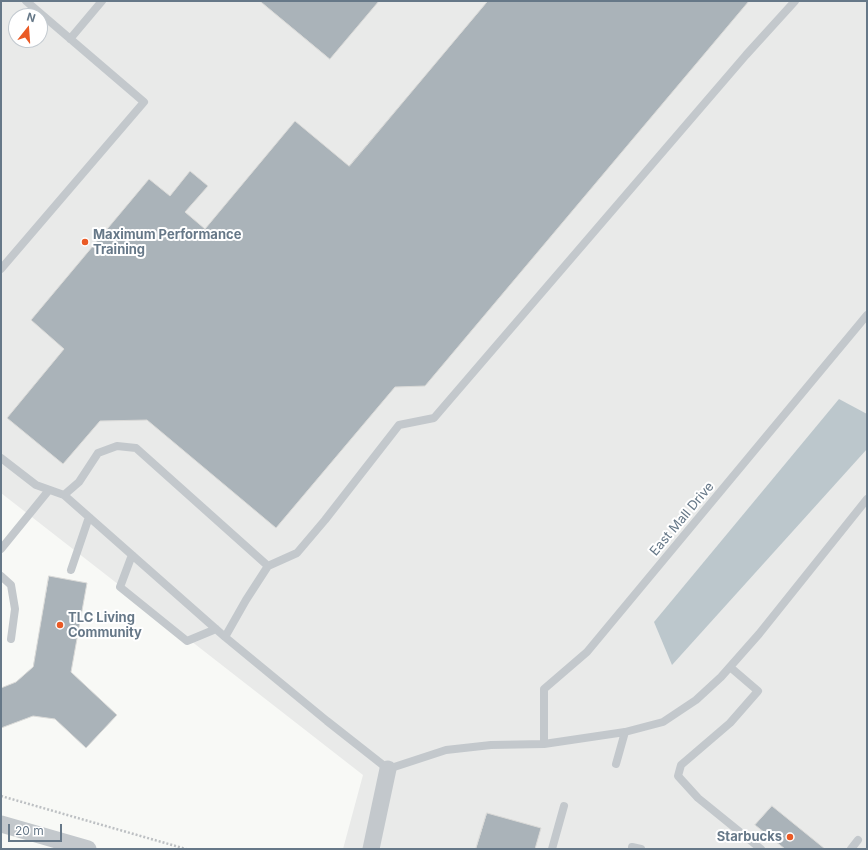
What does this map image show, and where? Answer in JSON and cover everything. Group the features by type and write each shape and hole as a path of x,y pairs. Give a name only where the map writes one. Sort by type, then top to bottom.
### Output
{"street":[{"path":"371,849 388,769"},
{"path":"1,824 88,849"}],"lane":[{"path":"1,269 144,102 26,1"},
{"path":"70,38 102,1"},
{"path":"225,637 246,600 268,566 297,553 325,520 399,425 434,418 746,55 795,1"},
{"name":"East Mall Drive","path":"544,744 544,689 587,652 867,315"},
{"path":"64,495 79,482 98,453 117,446 136,448 268,566"},
{"path":"1,458 36,485 64,495 225,637 388,769 446,750 491,745 544,744 625,732 663,722 696,700 730,667 759,634 867,499"},
{"path":"1,548 49,490"},
{"path":"71,570 88,517"},
{"path":"132,555 120,587 187,641 216,629"},
{"path":"1,576 11,586 14,601 15,609 11,639"},
{"path":"730,667 758,691 730,723 681,765 678,776 698,798 761,849"},
{"path":"616,764 625,732"},
{"path":"552,849 564,806"},
{"path":"851,849 858,840"},
{"path":"632,847 641,849"}],"path":[{"path":"1,796 186,849"}],"shaded area":[{"path":"1,1 867,1 867,849 343,849 363,775 1,493"},
{"path":"839,399 867,414 867,449 672,665 654,622"}],"building":[{"path":"260,1 379,1 330,59"},
{"path":"488,1 749,1 425,386 395,387 276,528 147,420 100,421 63,464 7,418 64,349 31,320 149,179 170,196 190,171 208,186 185,212 205,229 295,121 349,166"},
{"name":"TLC Living Community","path":"49,576 87,583 71,672 117,715 86,748 55,719 33,716 1,728 1,688 16,682 33,667"},
{"name":"Starbucks","path":"772,806 825,849 785,849 755,825"},
{"path":"487,813 541,828 535,849 476,849"}],"place":[{"name":"Maximum Performance Training","path":"85,242"},
{"name":"TLC Living Community","path":"60,625"},
{"name":"Starbucks","path":"790,837"}]}
